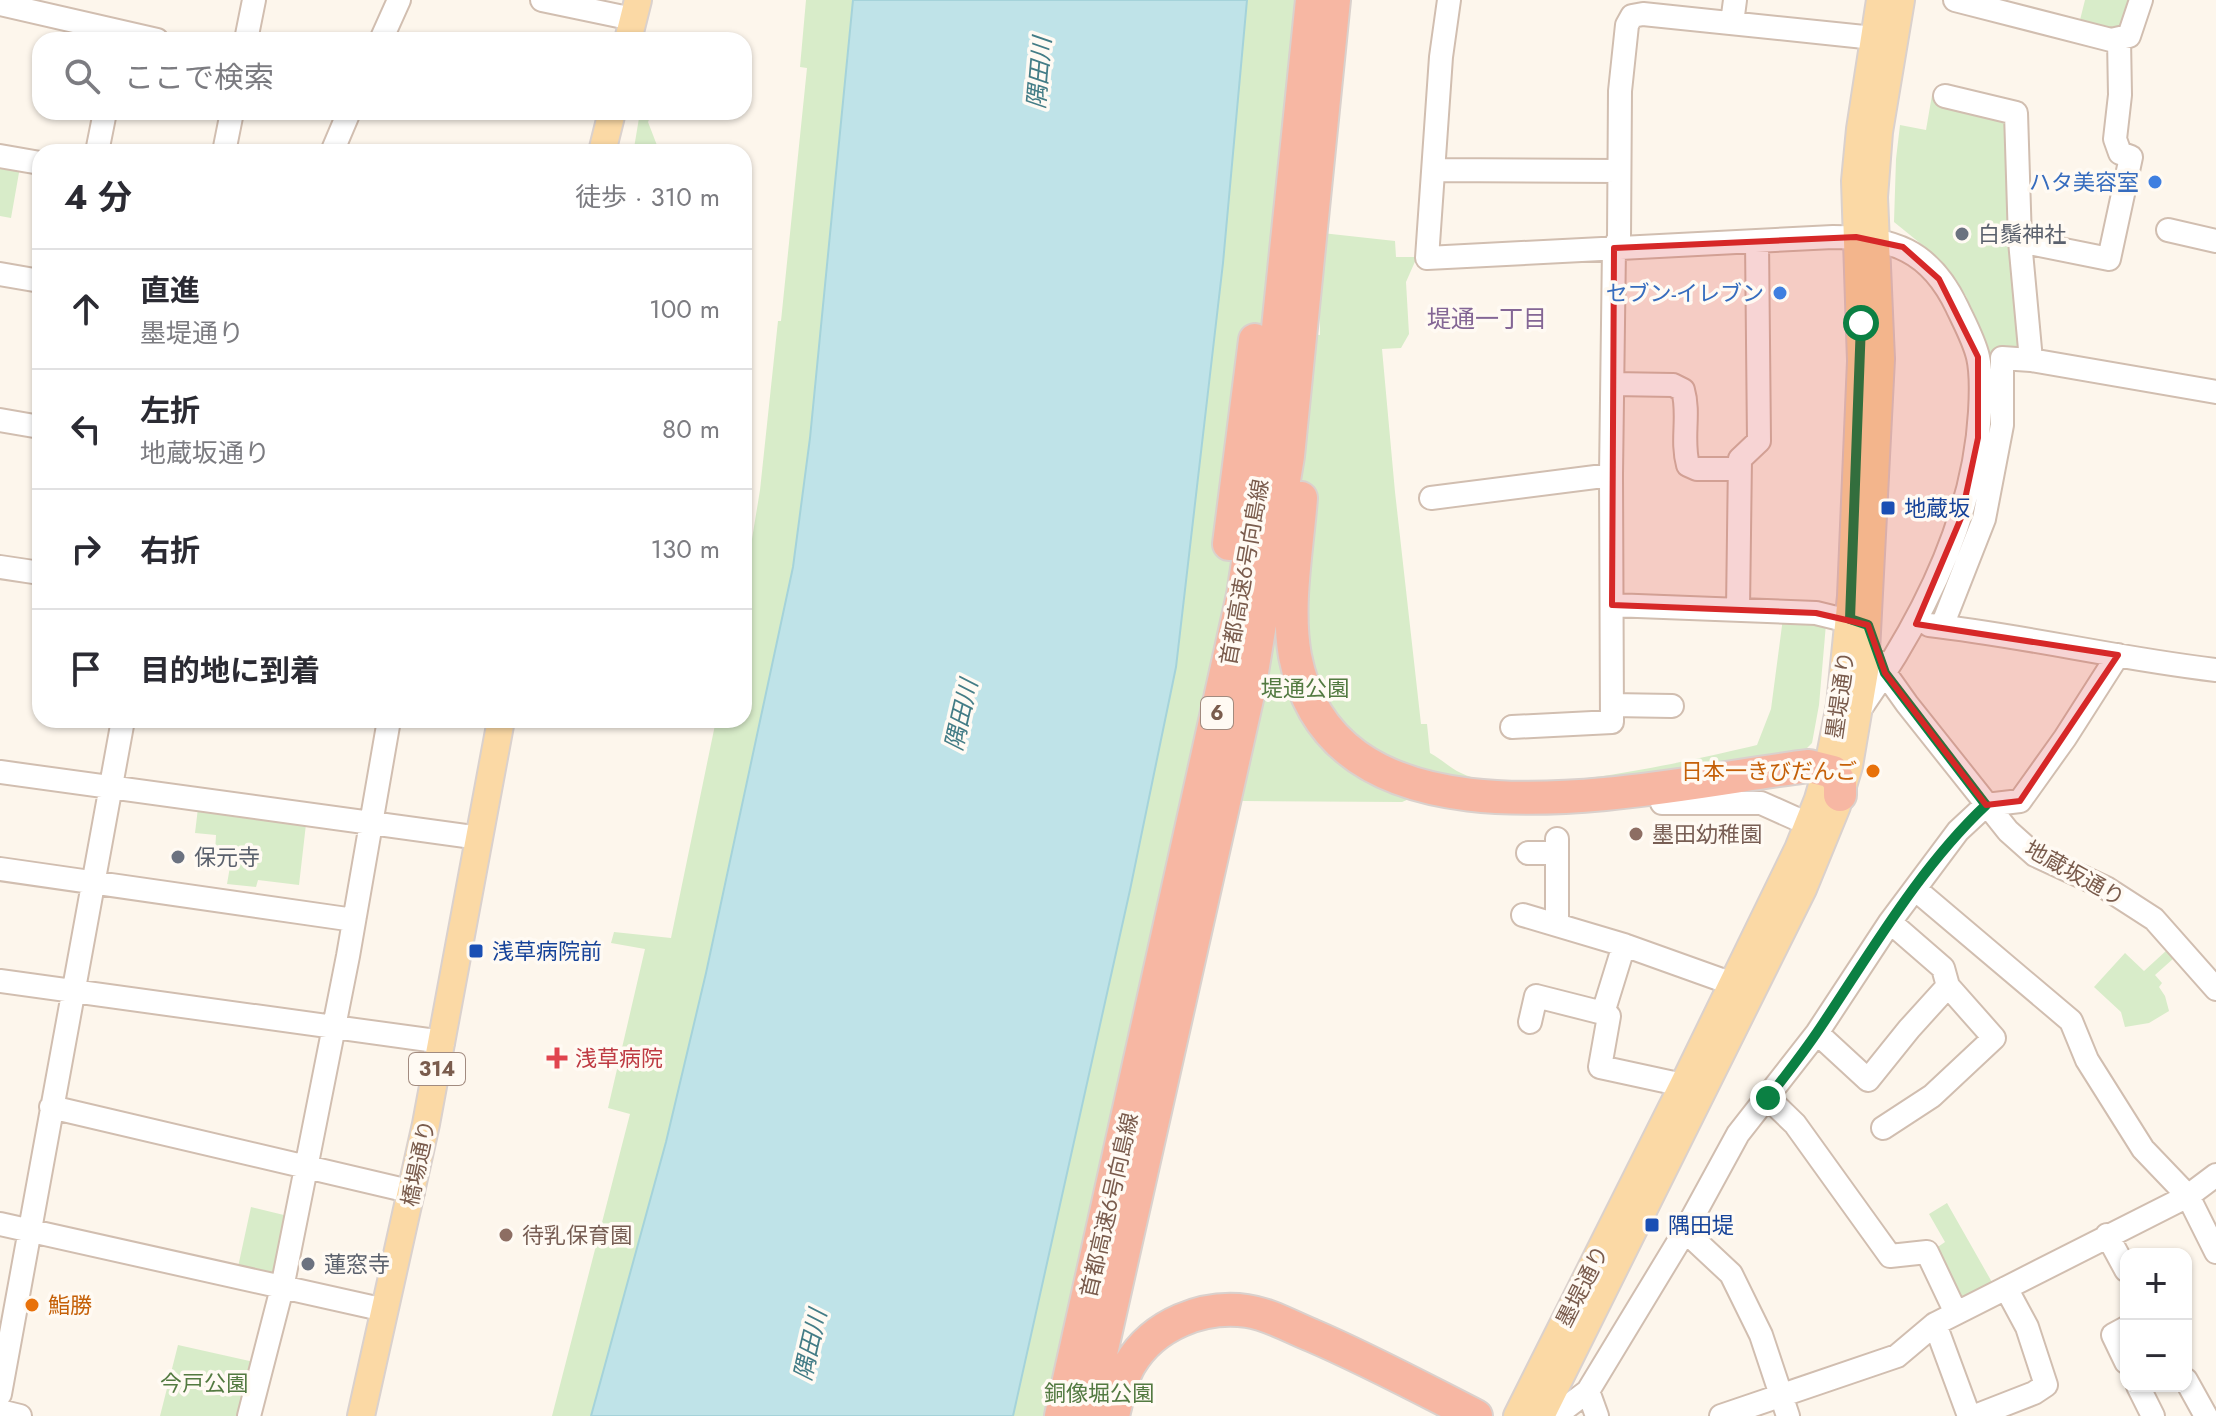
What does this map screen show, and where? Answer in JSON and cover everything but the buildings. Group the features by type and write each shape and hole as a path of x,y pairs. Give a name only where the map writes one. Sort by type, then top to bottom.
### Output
{"highway":[{"path":"1168,938 1168,890 1216,632 1230,537 1293,0"},
{"name":"首都高速6号向島線","path":"1061,1416 1243,595 1266,444 1312,0"},
{"name":"首都高速6号向島線","path":"1087,1416 1249,690 1288,456 1334,0"},
{"path":"1308,263 1306,431 1292,628 1302,683 1314,710 1347,751 1371,767 1423,788 1547,799 1809,766 1833,782"},
{"path":"1052,1416 1097,1258"},
{"path":"1113,1416 1130,1363 1148,1343 1167,1327 1180,1321 1194,1315 1220,1311 1248,1312 1283,1323 1343,1349 1476,1416"}],"main road":[{"name":"墨堤通り","path":"1541,1416 1803,889 1833,782 1861,708 1859,622 1881,359 1867,238 1855,181 1880,0"},
{"name":"墨堤通り","path":"1867,238 1901,0"},
{"path":"604,144 610,120"},
{"name":"墨堤通り","path":"1517,1416 1733,984 1808,824 1833,782 1839,713 1859,622"},
{"name":"橋場通り","path":"361,1416 413,1192 500,728"}],"street":[{"path":"248,32 254,0"},
{"path":"385,32 399,0"},
{"path":"542,0 633,20"},
{"path":"1449,0 1441,57 1427,258 1867,238 1903,247 1916,255 1953,298 1978,357 1981,399 1972,476 1961,518 1916,624 1861,708"},
{"path":"1732,23 1735,0"},
{"path":"1955,0 2111,40 2129,36 2141,0"},
{"path":"0,4 104,32"},
{"path":"1512,727 1612,722 1614,248 1619,238 1620,91 1627,25 1632,16 1643,14 1874,38"},
{"path":"2020,241 2109,259 2131,157 2120,153 2115,139 2120,95 2119,39"},
{"path":"1945,96 2016,113 2020,241 2031,360"},
{"path":"99,144 103,120"},
{"path":"226,144 230,120"},
{"path":"335,144 346,120"},
{"path":"0,156 32,162"},
{"path":"1434,170 1619,171"},
{"path":"2168,230 2216,241"},
{"path":"1738,609 1740,459 1759,441 1757,241"},
{"path":"0,274 32,280"},
{"path":"1942,626 1984,519 2002,425 2002,358 2031,360 2216,392"},
{"path":"1613,384 1673,385 1683,390 1688,465 1697,469 1739,469"},
{"path":"0,420 32,426"},
{"path":"1431,498 1611,475"},
{"path":"0,567 32,572"},
{"path":"1612,605 1816,613 1859,622"},
{"name":"地蔵坂通り","path":"1859,622 1885,673 2008,831 2035,855 2106,888 2154,919 2216,989"},
{"path":"1916,624 1998,633 2142,661 2216,670"},
{"path":"1555,1416 1588,1391 1685,1231 1738,1134 1817,1033 1890,922 1958,831 1986,805 2020,801 2118,655"},
{"path":"1612,705 1672,706"},
{"path":"0,1394 121,728"},
{"path":"249,1416 282,1288 335,1026 388,728"},
{"path":"0,772 480,838"},
{"path":"1662,803 1761,803 1808,824"},
{"path":"1528,853 1557,846 1557,925"},
{"path":"0,869 347,919 355,916"},
{"path":"1915,889 2071,1021 2087,1060 2143,1149 2188,1196 2216,1252"},
{"path":"1523,915 1624,945 1733,984"},
{"path":"1883,1128 1932,1096 1994,1038 1948,986 1943,968 1890,922"},
{"path":"1603,1013 1624,945"},
{"path":"0,981 443,1042"},
{"path":"1817,1033 1868,1080 1948,986"},
{"path":"1530,1022 1536,996 1603,1013 1609,1016 1600,1067 1683,1085"},
{"path":"1768,1098 1795,1124 1890,1256 1927,1252 1956,1313"},
{"path":"51,1107 413,1192"},
{"path":"1721,1416 1785,1405 1897,1356 1935,1324 2188,1196 2216,1175"},
{"path":"0,1224 385,1310"},
{"path":"1685,1231 1731,1274 1761,1335 1785,1405"},
{"path":"2107,1235 2120,1259"},
{"path":"1935,1324 1972,1416 2034,1393 2046,1385 2027,1327 2006,1288"},
{"path":"2120,1331 2113,1335 2120,1350"},
{"path":"1588,1391 1597,1416"},
{"path":"2192,1391 2206,1416"},
{"path":"2141,1392 2153,1416"},
{"path":"0,1411 20,1416"}],"highlighted area":[{"path":"1856,237 1903,247 1939,279 1978,357 1978,438 1961,518 1916,624 2118,655 2020,801 1986,805 1885,673 1868,625 1816,613 1612,605 1614,248"}],"green space":[{"path":"806,0 853,0 810,438 793,567 707,973 666,1142 591,1416 552,1416 630,1114 608,1108 645,949 611,943 614,932 671,938 714,728 752,728 752,539 778,321 781,321 807,68 800,67"},
{"name":"堤通公園","path":"1247,0 1307,0 1267,331 1320,335 1319,262 1322,233 1395,241 1396,257 1417,257 1406,282 1409,334 1401,348 1382,349 1421,724 1427,724 1430,753 1461,773 1487,781 1522,783 1606,776 1757,745 1771,709 1783,618 1826,624 1819,705 1812,743 1800,755 1633,782 1414,797 1402,802 1244,801 1210,797 1080,1367 1117,1416 1013,1416 1130,890 1176,667 1223,263"},
{"path":"2085,0 2130,0 2122,25 2108,34 2079,24"},
{"name":"白鬚神社","path":"1932,95 2006,115 2024,354 1985,353 1966,296 1931,252 1894,222 1900,125 1926,130"},
{"path":"639,120 649,120 656,144 635,144"},
{"path":"0,164 20,167 11,218 0,216"},
{"path":"198,808 306,824 299,885 258,880 256,887 227,884 232,855 215,853 216,835 195,833"},
{"path":"2167,950 2174,958 2155,975 2162,983 2159,987 2169,1011 2149,1023 2125,1027 2121,1012 2094,987 2125,953 2144,971"},
{"path":"1947,1203 1993,1284 1958,1302 1932,1251 1945,1242 1929,1214"},
{"path":"251,1207 288,1216 274,1276 238,1267"},
{"name":"今戸公園","path":"178,1345 254,1362 241,1416 160,1416"}],"water":[{"name":"隅田川","path":"853,0 1247,0 1223,263 1176,667 1130,890 1013,1416 591,1416 666,1142 706,973 793,567 810,438"}],"place":[{"name":"ハタ美容室","path":"2155,182"},
{"name":"白鬚神社","path":"1962,234"},
{"name":"セブン-イレブン","path":"1780,293"},
{"name":"地蔵坂","path":"1888,508"},
{"name":"日本一きびだんご","path":"1873,771"},
{"name":"墨田幼稚園","path":"1636,834"},
{"name":"保元寺","path":"178,857"},
{"name":"浅草病院前","path":"476,951"},
{"name":"浅草病院","path":"557,1058"},
{"name":"隅田堤","path":"1652,1225"},
{"name":"待乳保育園","path":"506,1235"},
{"name":"蓮窓寺","path":"308,1264"},
{"name":"鮨勝","path":"32,1305"}],"district":[{"name":"堤通一丁目","path":"1487,318"}],"route":[{"path":"1768,1098 1817,1033 1890,922 1958,831 1986,805 1885,673 1868,625 1850,619 1861,323"}],"park label":[{"name":"銅像堀公園","path":"1099,1393"}]}
